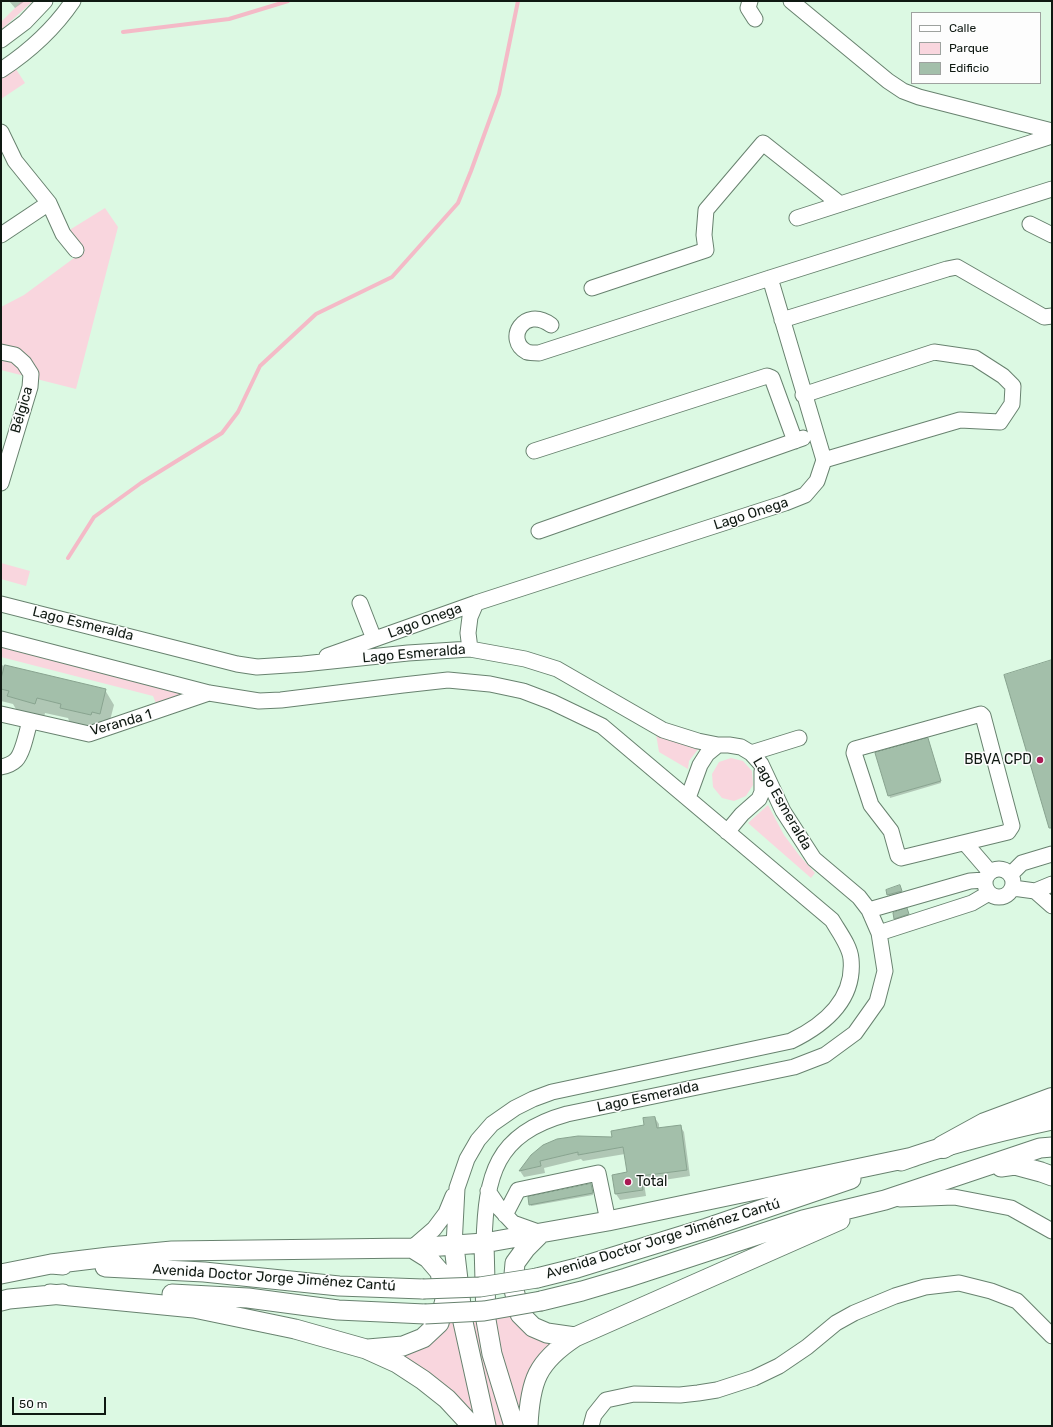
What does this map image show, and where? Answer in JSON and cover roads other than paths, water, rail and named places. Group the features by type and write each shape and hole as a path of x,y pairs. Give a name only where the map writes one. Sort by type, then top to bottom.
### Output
{"highway":[{"path":"943,1147 985,1124 1052,1099"}],"main road":[{"name":"Avenida Doctor Jorge Jiménez Cantú","path":"1,1274 50,1264 181,1270 339,1286 423,1289 480,1287 537,1278 577,1268 817,1191 913,1156 1024,1126 1052,1120"},
{"name":"Avenida Doctor Jorge Jiménez Cantú","path":"1,1301 50,1294 112,1292 248,1298 338,1310 426,1314 484,1311 541,1301 582,1291 803,1220 885,1200 1040,1148 1052,1147"},
{"path":"50,1264 172,1251 412,1248 484,1243 608,1221 913,1156"},
{"path":"973,1171 1015,1165 1052,1176"},
{"path":"528,1426 529,1407 535,1380 542,1365 558,1348 575,1337 885,1200"},
{"path":"540,1233 515,1263 513,1286 520,1314 533,1327 547,1333 575,1337"},
{"path":"484,1243 486,1320 492,1354 514,1426"},
{"path":"454,1246 485,1299"},
{"path":"454,1246 463,1322 486,1426"},
{"path":"366,1349 403,1346 423,1338 439,1323 445,1300 440,1272 428,1258 412,1248"},
{"path":"50,1294 194,1308 295,1329 366,1349 397,1363 422,1380 447,1399 472,1426"}],"street":[{"path":"1,40 25,22 45,1"},
{"path":"1,70 41,40 63,16 74,1"},
{"path":"750,1 748,8 755,19"},
{"path":"791,1 888,81 903,91 919,97 1052,131"},
{"path":"1,132 15,161 49,203 63,234 76,250"},
{"path":"797,218 1052,136"},
{"path":"592,288 706,250 704,235 706,210 763,143 840,204"},
{"path":"551,325 544,320 536,318 524,321 518,329 516,338 519,346 528,353 539,353 1052,188"},
{"path":"1,235 49,203"},
{"path":"1030,224 1052,235"},
{"path":"782,320 957,267 1044,318 1052,316"},
{"path":"770,278 815,433 824,460 960,420 1000,422 1012,404 1013,386 1003,376 975,358 934,352 804,395"},
{"name":"Bélgica","path":"1,352 15,355 24,363 31,374 30,387 1,483"},
{"path":"534,451 766,376 772,378 795,441"},
{"path":"539,531 815,433"},
{"name":"Lago Onega","path":"303,664 476,603 805,495 817,481 824,460"},
{"name":"Lago Onega","path":"360,603 374,639"},
{"name":"Lago Onega","path":"470,649 468,633 470,617 476,603"},
{"name":"Lago Esmeralda","path":"1,604 237,664 257,666 303,664 470,649 525,659 557,669 663,730 698,741 741,747 756,758 783,811 814,859 859,898 869,910 879,933 884,972 877,1002 855,1033 825,1055 794,1067 567,1114 540,1123 524,1132 505,1152 495,1168 488,1192 484,1243"},
{"name":"Lago Esmeralda","path":"1,639 209,693 259,701 281,700 403,684 448,680 490,684 523,690 602,726 832,920 842,935 851,958 850,983 843,998 830,1014 816,1027 791,1041 568,1088 533,1099 505,1114 492,1124 478,1140 467,1159 457,1188 454,1246"},
{"name":"Veranda 1","path":"1,714 89,734 209,693"},
{"path":"981,714 983,716 1012,826 1008,832 965,843 902,858 898,856 891,831 870,805 854,753 855,749 981,714"},
{"path":"1,767 12,764 17,759 20,754 30,721"},
{"path":"727,832 742,814 759,799 762,792 756,758 799,738"},
{"path":"688,798 700,764 707,754 718,745"},
{"path":"759,799 772,797 777,798"},
{"path":"965,843 988,882 992,896 1002,897 1007,895 1012,881 1022,863 1052,854"},
{"path":"879,933 972,903 998,868 1007,871 1012,881 1035,891 1052,906"},
{"path":"869,910 970,881 988,882"},
{"path":"1035,891 1052,884"},
{"path":"505,1215 518,1190 598,1173 608,1221"},
{"path":"412,1248 434,1229 446,1213 457,1188"},
{"path":"488,1192 505,1215 513,1223 540,1233"},
{"path":"885,1200 954,1197 1011,1208 1052,1230"},
{"path":"591,1426 594,1415 606,1400 634,1394 680,1395 698,1393 717,1390 754,1378 779,1366 807,1347 836,1323 854,1313 895,1296 925,1287 958,1283 991,1291 1017,1301 1052,1336"}],"waterway":[{"path":"123,32 229,19 288,1"},
{"path":"68,558 94,517 141,483 222,433 238,412 260,366 316,314 392,277 458,203 499,94 518,1"}],"place":[{"name":"BBVA CPD","path":"1040,760"},
{"name":"Total","path":"628,1182"}]}
